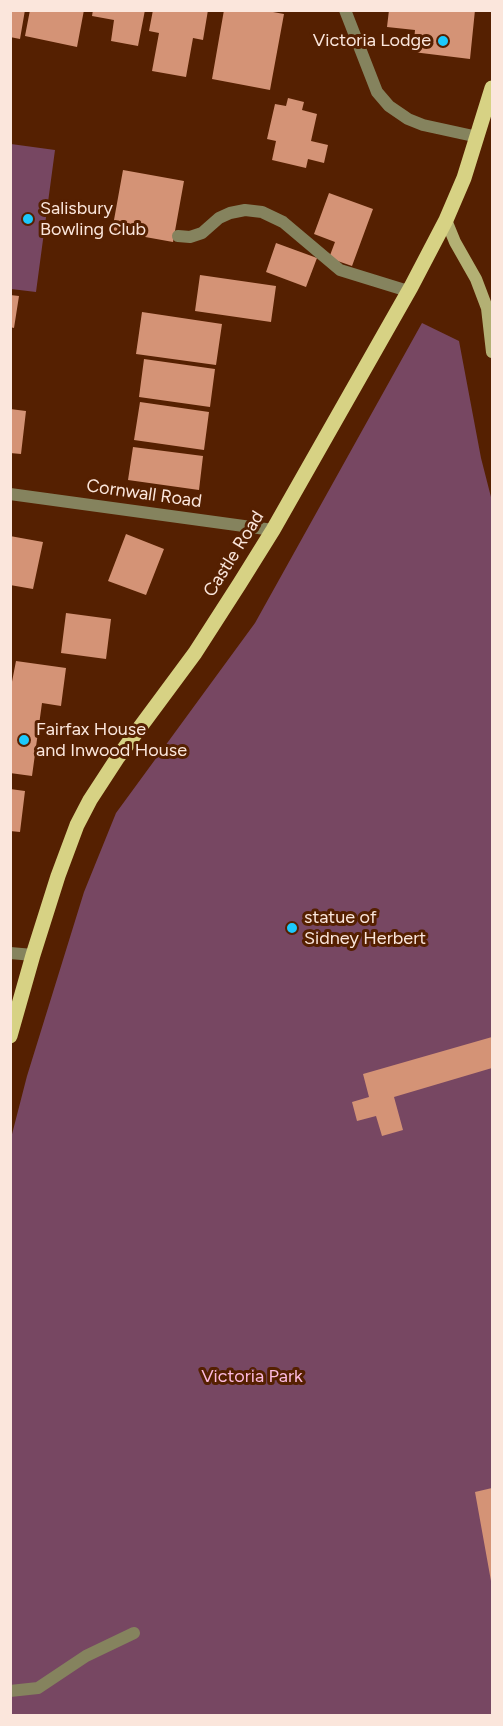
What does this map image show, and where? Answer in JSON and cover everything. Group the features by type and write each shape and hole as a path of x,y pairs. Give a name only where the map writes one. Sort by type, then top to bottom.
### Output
{"main road":[{"name":"Castle Road","path":"10,1036 66,852 90,800 118,757 195,653 273,530 408,291 446,219 464,178 492,88"}],"street":[{"path":"343,12 377,92 389,106 408,119 423,125 478,137"},
{"path":"178,236 190,237 202,233 219,218 230,213 245,210 262,212 283,222 340,270 408,291"},
{"path":"446,219 455,242 476,279 487,308 492,351"},
{"name":"Cornwall Road","path":"10,494 273,530"},
{"path":"10,953 33,955"},
{"path":"10,1691 38,1688 86,1656 134,1633"}],"green space":[{"name":"Salisbury Bowling Club","path":"11,144 55,150 36,292 11,289"},
{"name":"Victoria Park","path":"422,323 459,341 481,458 492,501 492,1715 11,1716 10,1142 27,1076 84,892 116,813 255,623"}],"building":[{"path":"10,10 25,10 20,39 10,37"},
{"path":"30,10 84,10 77,47 25,36"},
{"path":"93,10 145,10 138,46 111,41 114,20 92,16"},
{"path":"153,10 208,10 203,40 193,38 186,77 152,71 159,33 149,31"},
{"path":"224,10 262,10 284,14 270,90 212,79"},
{"name":"Victoria Lodge","path":"389,10 475,10 470,59 413,52 415,30 387,27"},
{"path":"288,98 304,102 302,110 317,114 311,141 328,145 324,163 308,159 306,168 272,160 276,141 267,139 275,104 286,106"},
{"path":"123,170 184,181 173,242 112,231"},
{"path":"329,193 373,209 352,266 329,258 335,242 314,234"},
{"path":"276,243 317,258 306,287 266,272"},
{"path":"200,275 276,286 271,322 195,311"},
{"path":"10,295 19,296 14,328 10,327"},
{"path":"142,312 222,324 216,365 136,354"},
{"path":"144,359 215,369 210,407 139,397"},
{"path":"140,402 209,412 204,450 134,440"},
{"path":"10,409 26,411 21,454 10,453"},
{"path":"133,447 203,456 199,490 128,480"},
{"path":"126,534 164,549 146,595 108,581"},
{"path":"10,536 43,542 33,589 10,585"},
{"path":"66,613 111,619 106,659 61,653"},
{"name":"Fairfax House and Inwood House","path":"16,661 66,668 61,706 42,703 32,776 10,773 10,692"},
{"path":"10,789 25,791 20,832 10,831"},
{"path":"492,1037 492,1068 394,1097 403,1130 382,1136 376,1116 357,1121 352,1102 369,1097 363,1074"},
{"path":"492,1488 492,1581 491,1581 475,1492"}],"place":[{"name":"Victoria Lodge","path":"443,41"},
{"name":"Salisbury Bowling Club","path":"28,219"},
{"name":"Fairfax House and Inwood House","path":"24,740"},
{"name":"statue of Sidney Herbert","path":"292,928"}]}
